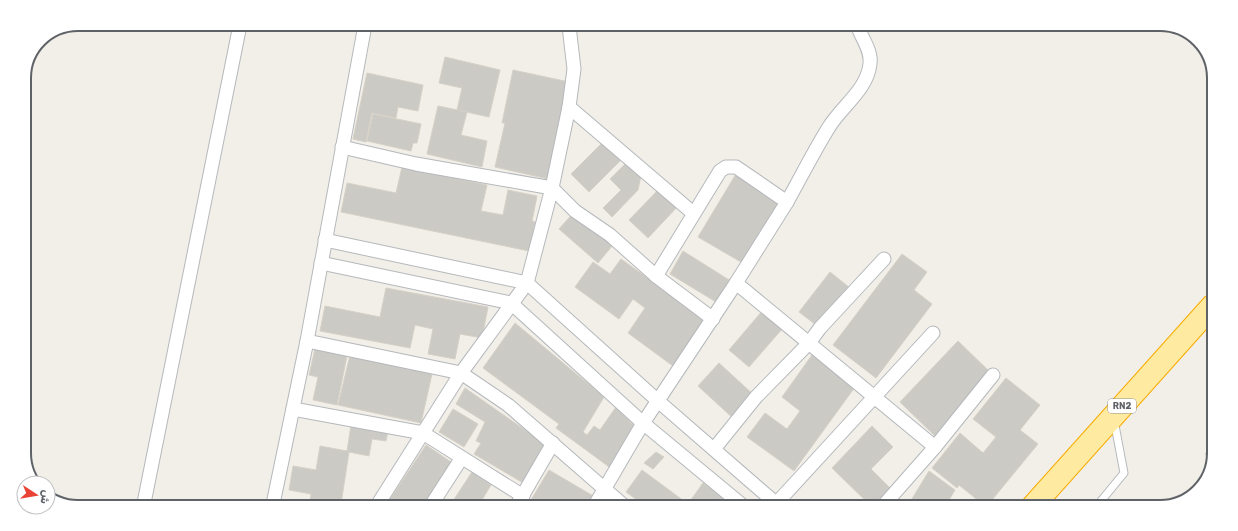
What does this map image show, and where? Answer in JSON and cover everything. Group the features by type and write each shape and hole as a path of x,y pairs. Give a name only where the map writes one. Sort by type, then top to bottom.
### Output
{"highway":[{"name":"RN2","path":"1037,500 1207,312"}],"street":[{"path":"145,500 239,31"},
{"path":"274,500 307,341 364,31"},
{"path":"381,500 461,373 511,303 527,284 552,188 569,107 574,69 570,31"},
{"path":"598,500 643,422 713,319 787,202 830,126 863,84 868,74 871,62 870,54 860,31"},
{"path":"569,107 693,213"},
{"path":"342,147 416,164 552,188 575,211 610,235 656,276 713,319"},
{"path":"656,276 693,213 720,171 726,167 736,167 787,202"},
{"path":"325,240 527,284 770,500"},
{"path":"714,449 756,397 809,343 820,328 884,259"},
{"path":"321,263 511,303 643,422 735,500"},
{"path":"736,283 935,447"},
{"path":"781,500 933,333"},
{"path":"307,341 461,373 508,405 554,443 618,500"},
{"path":"888,500 935,447 993,375"},
{"path":"293,409 423,433 520,500 554,443"},
{"path":"435,500 461,458"}],"lane":[{"path":"1102,500 1124,473 1113,416"}],"building":[{"path":"445,57 500,70 489,117 457,110 462,88 439,83"},
{"path":"513,70 569,82 548,179 495,167 505,123 502,123"},
{"path":"367,73 423,85 418,111 398,107 396,118 372,113 366,142 353,139"},
{"path":"438,106 467,112 461,135 487,141 482,167 427,154"},
{"path":"373,114 421,124 417,143 413,143 411,151 367,141"},
{"path":"603,142 621,160 589,192 571,174"},
{"path":"630,159 641,176 638,190 612,217 603,208 621,190 610,179"},
{"path":"402,167 487,185 481,211 503,215 508,190 537,196 532,221 535,222 529,251 341,212 347,183 396,193"},
{"path":"736,174 782,202 746,265 698,237"},
{"path":"659,189 680,204 648,238 629,220"},
{"path":"575,211 613,245 598,263 559,229"},
{"path":"683,251 734,283 721,305 670,274"},
{"path":"902,254 927,272 914,290 932,304 876,378 833,345"},
{"path":"621,259 706,320 673,366 628,333 645,308 633,299 619,319 575,287 593,262 610,274"},
{"path":"830,272 850,288 820,328 799,312"},
{"path":"386,288 488,307 482,338 460,334 455,359 428,354 433,329 415,325 410,348 320,331 325,306 380,317"},
{"path":"763,310 783,328 749,367 729,350"},
{"path":"515,323 604,397 583,432 587,435 594,426 600,430 616,407 634,426 612,469 556,428 559,424 483,368"},
{"path":"958,341 993,375 935,436 900,402"},
{"path":"315,349 347,356 337,405 313,400 318,377 309,375"},
{"path":"350,355 432,374 421,423 338,405"},
{"path":"812,355 855,387 794,471 747,437 765,413 787,429 800,411 782,397"},
{"path":"719,363 756,397 735,420 698,386"},
{"path":"1006,378 1040,405 1020,430 1038,444 992,500 978,500 959,485 957,488 932,468 960,433 983,453 996,437 973,419"},
{"path":"465,388 545,444 525,484 474,454 481,443 476,441 485,422 456,404"},
{"path":"453,409 478,424 464,447 439,432"},
{"path":"351,425 388,431 386,441 372,439 369,456 349,452 342,500 310,500 311,494 289,490 293,466 316,470 320,446 347,451"},
{"path":"872,426 893,447 871,469 893,491 885,500 865,500 832,468"},
{"path":"426,445 454,464 431,500 390,500"},
{"path":"656,452 664,457 653,469 644,463"},
{"path":"549,470 595,497 593,500 531,500"},
{"path":"642,470 683,500 637,500 626,492"},
{"path":"929,471 955,490 949,500 911,500"},
{"path":"472,472 491,485 482,500 454,500"},
{"path":"703,483 727,500 691,500"}]}
